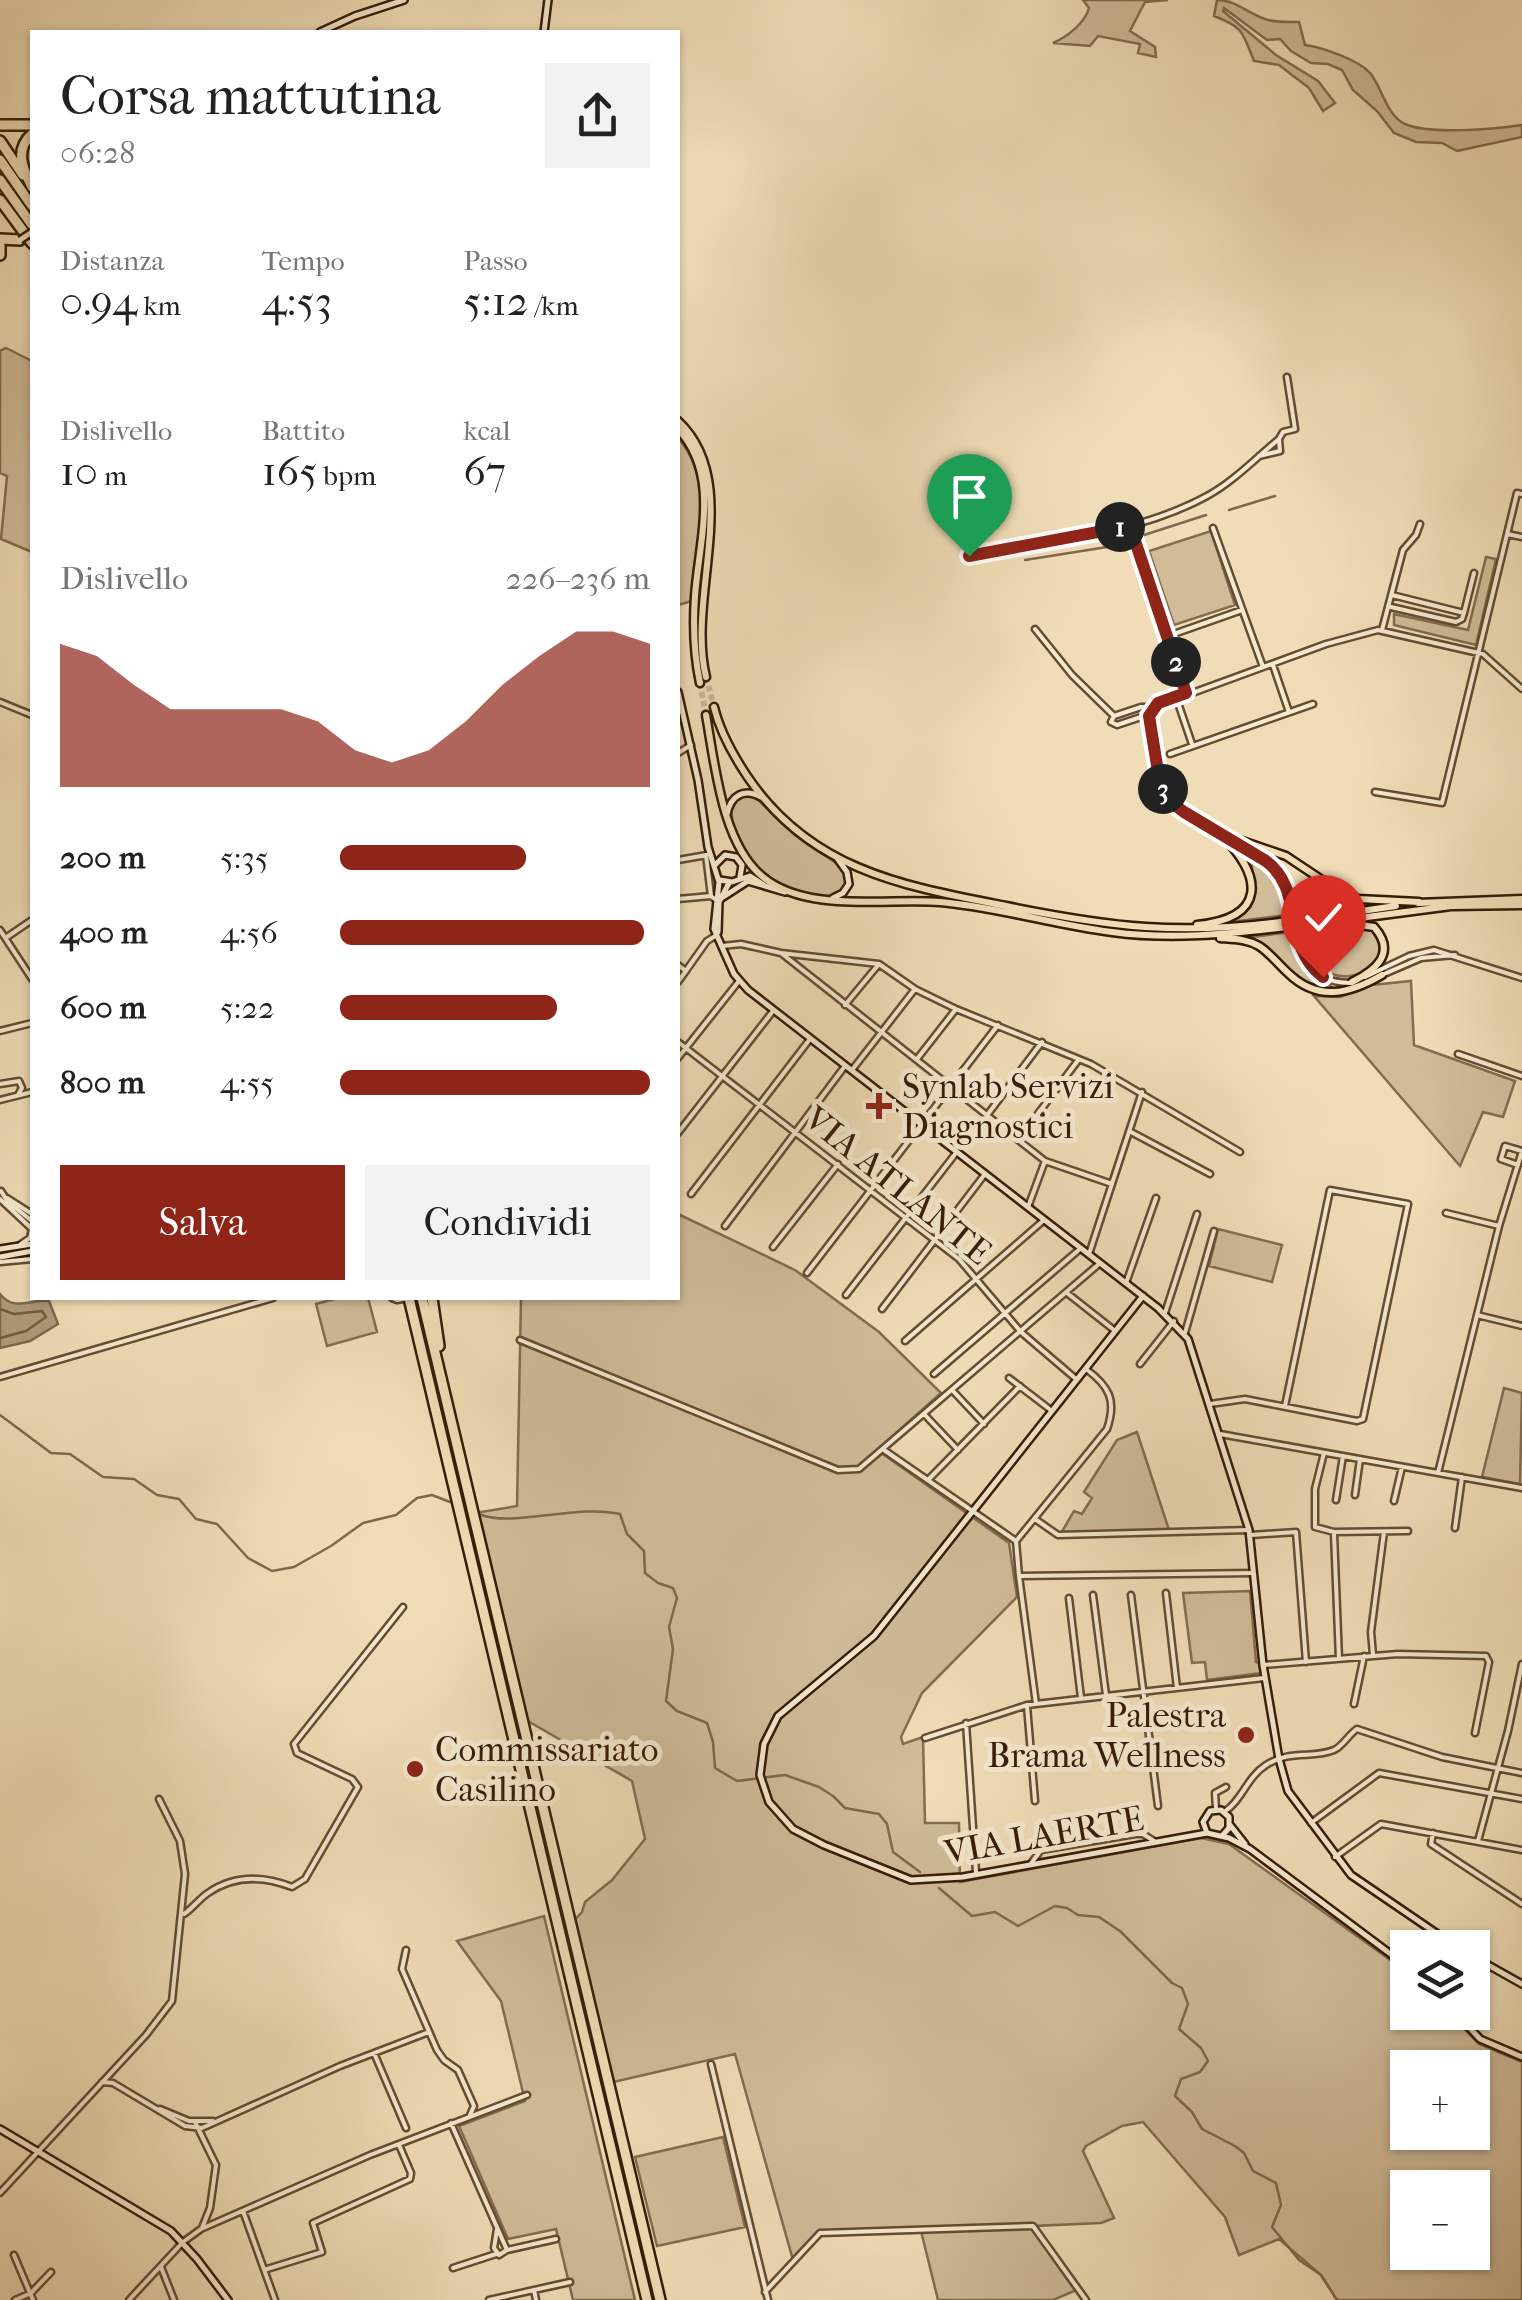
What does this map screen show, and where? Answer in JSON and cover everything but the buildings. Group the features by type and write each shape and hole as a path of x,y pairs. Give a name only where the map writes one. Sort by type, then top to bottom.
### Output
{"highway":[{"path":"0,125 30,125"},
{"path":"30,136 24,142 21,156 30,182"},
{"path":"0,141 30,185"},
{"path":"0,160 30,203"},
{"path":"0,180 30,225"},
{"path":"0,200 30,239"},
{"path":"0,255 0,242 20,240"},
{"path":"409,1300 647,2300"},
{"path":"422,1300 660,2300"},
{"path":"432,1300 443,1384"}],"main road":[{"path":"680,424 698,446 710,484 700,618 703,680 694,623 704,490 696,457 680,433"},
{"path":"714,708 730,748 764,798 787,822 836,858 864,872 906,886 1079,921 1166,930 1287,924"},
{"path":"706,715 728,814 741,850 756,871 789,893 825,900 938,902 1113,932 1209,935 1254,944 1297,981 1319,992 1350,990 1382,976"},
{"path":"1220,833 1283,854 1334,888 1358,898 1522,902"},
{"path":"1166,930 1220,921 1248,902 1252,884 1248,867 1220,833"},
{"path":"1209,935 1420,902"},
{"path":"1331,922 1458,905 1522,902"},
{"path":"1314,921 1368,924 1383,940 1382,962 1352,982"}],"street":[{"path":"324,30 404,0"},
{"path":"544,30 548,0"},
{"path":"0,255 30,230"},
{"path":"969,556 1131,528 1209,495 1283,432 1295,429 1288,377"},
{"path":"1258,456 1280,451 1279,439"},
{"path":"1376,792 1442,804 1513,508 1517,493 1522,494"},
{"path":"1513,508 1522,510"},
{"path":"1382,630 1404,548 1416,536 1420,524"},
{"path":"1131,528 1186,693"},
{"path":"1213,528 1262,667"},
{"path":"1507,534 1522,538"},
{"path":"1390,606 1455,622 1461,620 1474,573"},
{"path":"1392,595 1464,613"},
{"path":"1168,636 1242,610"},
{"path":"1035,629 1072,675 1114,716"},
{"path":"1150,714 1116,726 1110,722 1114,716 1154,707 1365,632 1382,630 1477,652 1488,657 1522,689"},
{"path":"1272,664 1289,712"},
{"path":"1176,697 1192,746"},
{"path":"680,701 708,854 710,887 716,898"},
{"path":"0,702 30,713"},
{"path":"1170,754 1313,704"},
{"path":"1154,707 1148,723 1166,797 1269,863 1282,877 1298,945 1309,964 1327,979 1352,982 1382,976 1421,958 1455,955"},
{"path":"680,752 690,746"},
{"path":"728,814 733,799 741,793 764,798"},
{"path":"716,864 734,844 732,829"},
{"path":"708,854 716,864 719,889 714,929 739,980 1165,1313 1185,1333 1250,1532 1263,1665 1287,1788 1335,1857 1362,1884 1431,1930"},
{"path":"680,860 708,854 725,856 740,861 740,878"},
{"path":"825,900 848,887 848,874 836,858"},
{"path":"716,898 729,883 740,878 754,877 768,888"},
{"path":"718,878 729,883"},
{"path":"680,899 716,898 746,882 789,893"},
{"path":"710,887 719,889"},
{"path":"6,938 30,921"},
{"path":"0,930 30,975"},
{"path":"680,979 707,941 717,936"},
{"path":"722,946 742,944 781,953 879,964 956,1009 1079,1058 1240,1152"},
{"path":"1352,982 1416,953 1436,950 1522,978"},
{"path":"781,953 1044,1161 1112,1184"},
{"path":"845,1005 879,964"},
{"path":"680,966 686,971"},
{"path":"680,1055 739,980"},
{"path":"724,1226 795,1132 916,989"},
{"path":"917,1060 956,1009"},
{"path":"680,1130 773,1010"},
{"path":"0,1031 30,1024"},
{"path":"807,1273 998,1024"},
{"path":"691,1194 811,1038"},
{"path":"988,1114 1042,1042"},
{"name":"VIA ATLANTE","path":"680,1044 934,1239 976,1279 1021,1332 1076,1379"},
{"path":"1458,1054 1522,1076"},
{"path":"1019,1140 1079,1058"},
{"path":"0,1084 20,1082 18,1095"},
{"path":"0,1100 30,1092"},
{"path":"1090,1254 1142,1092"},
{"path":"1129,1131 1210,1174"},
{"path":"1438,1473 1522,1151 1505,1146 1500,1160 1518,1164"},
{"path":"846,1295 956,1152"},
{"path":"1028,1207 1044,1161"},
{"path":"774,1247 838,1164"},
{"path":"882,1309 985,1174"},
{"path":"1,1189 30,1216"},
{"path":"1210,1404 1246,1398 1285,1406 1362,1420 1408,1204 1330,1190 1285,1406"},
{"path":"1126,1284 1156,1198"},
{"path":"0,1199 30,1226"},
{"path":"1446,1213 1500,1226"},
{"path":"1165,1313 1197,1214"},
{"path":"905,1341 1044,1220"},
{"path":"1185,1333 1214,1231"},
{"path":"2,1254 28,1241 30,1236"},
{"path":"2,1254 30,1248"},
{"path":"934,1374 1081,1248"},
{"path":"2,1254 30,1260"},
{"path":"520,1340 838,1470 860,1470 1100,1263"},
{"path":"1067,1293 1116,1331"},
{"name":"VIA LAERTE","path":"1143,1296 870,1640 778,1716 766,1737 760,1768 770,1804 793,1829 895,1875 927,1881 1206,1833"},
{"path":"0,1377 267,1300"},
{"path":"1477,1315 1522,1326"},
{"path":"1140,1364 1174,1322"},
{"path":"1036,1704 1016,1541 1107,1429 1113,1408 1108,1388 1086,1369"},
{"path":"1009,1378 1052,1411"},
{"path":"930,1480 1020,1386"},
{"path":"953,1391 984,1424"},
{"path":"924,1414 958,1450"},
{"path":"1220,1434 1522,1488"},
{"path":"884,1450 1016,1541"},
{"path":"1324,1453 1316,1489 1315,1527 1334,1532 1408,1530"},
{"path":"1336,1500 1343,1456"},
{"path":"1355,1495 1360,1459"},
{"path":"1394,1500 1402,1466"},
{"path":"1455,1528 1462,1478"},
{"path":"1035,1518 1058,1536 1296,1532 1306,1662"},
{"path":"1334,1532 1338,1659"},
{"path":"1373,1656 1371,1632 1384,1532"},
{"path":"1019,1576 1253,1573"},
{"path":"1166,1593 1178,1688"},
{"path":"1093,1595 1106,1695"},
{"path":"1131,1596 1158,1806"},
{"path":"1069,1598 1081,1698"},
{"path":"184,1914 207,1893 235,1880 265,1879 292,1887 304,1880 358,1787 352,1779 297,1753 294,1744 402,1607"},
{"path":"1354,1704 1364,1656"},
{"path":"1263,1665 1364,1656 1488,1658 1475,1733"},
{"path":"1478,1842 1522,1664"},
{"path":"925,1738 966,1722 1036,1704 1265,1678"},
{"path":"1027,1706 1035,1801"},
{"path":"966,1722 977,1875"},
{"path":"1224,1812 1257,1772 1279,1758 1333,1750 1360,1729 1446,1758 1522,1773"},
{"path":"1310,1824 1379,1773 1522,1800"},
{"path":"1216,1809 1214,1794 1226,1787"},
{"path":"0,2193 170,2004 184,1914 183,1854 158,1799"},
{"path":"1216,1809 1224,1812 1250,1850"},
{"path":"1216,1809 1203,1818 1206,1833 1250,1850 1390,1955"},
{"name":"VIA LAERTE","path":"1185,1835 1203,1818"},
{"path":"1335,1857 1381,1824 1522,1850"},
{"path":"1222,1836 1230,1825"},
{"path":"1433,1832 1430,1844 1522,1904"},
{"path":"1030,1865 1041,1850 1135,1834 1144,1834 1154,1841"},
{"path":"406,1950 402,1969 438,2053 458,2070 466,2084 474,2104 470,2115"},
{"path":"1490,1966 1522,1984"},
{"path":"1472,2030 1483,2041 1522,2057"},
{"path":"101,2082 111,2082 155,2108 196,2125 218,2120 429,2032"},
{"path":"374,2052 406,2128"},
{"path":"710,2064 768,2300"},
{"path":"129,2300 183,2242 202,2228 470,2115 527,2095"},
{"path":"452,2123 506,2250"},
{"path":"196,2125 216,2165 210,2208 202,2228"},
{"path":"0,2128 164,2227 183,2242 228,2300"},
{"path":"264,2270 322,2252 314,2222 411,2178 399,2145"},
{"path":"243,2211 275,2300"},
{"path":"765,2292 820,2233 1034,2226 1086,2300"},
{"path":"496,2254 498,2229"},
{"path":"453,2268 556,2239"},
{"path":"14,2255 34,2300"},
{"path":"161,2267 174,2300"},
{"path":"15,2300 30,2294 51,2272"},
{"path":"488,2300 570,2282"},
{"path":"534,2290 536,2300"}],"shaded area":[{"path":"1083,0 1168,0 1145,2 1130,31 1155,47 1156,57 1138,53 1140,44 1098,36 1090,46 1053,43 1084,19 1089,8"},
{"path":"1217,0 1269,20 1299,22 1305,45 1339,55 1370,73 1393,114 1405,124 1446,130 1522,125 1522,137 1457,151 1442,143 1416,142 1394,133 1353,90 1342,70 1311,63 1280,39 1267,40 1224,8 1276,55 1318,81 1335,103 1323,111 1309,88 1279,65 1254,61 1241,32 1214,16"},
{"path":"6,348 30,360 30,551 1,539 7,476 0,473 0,351"},
{"path":"680,441 690,455 701,495 692,601 680,604"},
{"path":"1211,531 1235,605 1174,625 1149,551"},
{"path":"1486,557 1496,559 1476,645 1394,625 1394,614 1468,630"},
{"path":"742,795 753,795 795,835 842,867 847,883 844,888 832,895 812,895 782,884 755,865 737,839 733,823 732,806"},
{"path":"1251,859 1277,880 1287,915 1231,922 1252,894"},
{"path":"1357,925 1372,930 1380,944 1378,959 1367,970 1354,975 1330,973 1310,957 1299,931"},
{"path":"1290,932 1303,967 1335,989 1300,978 1252,937"},
{"path":"1411,981 1414,1045 1515,1081 1503,1117 1483,1112 1460,1166 1314,996 1340,997 1372,985"},
{"path":"680,1215 795,1270 879,1332 941,1393 877,1450 1009,1543 1017,1597 922,1693 901,1737 903,1744 923,1737 925,1823 959,1823 960,1882 1201,1838 1229,1844 1390,1960 1390,2030 1465,2030 1479,2044 1522,2062 1522,2300 1337,2300 1321,2275 1279,2239 1239,2255 1225,2217 1143,2122 1122,2126 1083,2151 1114,2218 1101,2223 1034,2226 1079,2289 1053,2300 938,2300 921,2231 818,2233 793,2260 735,2054 596,2086 561,1934 582,1912 585,1902 612,1880 645,1839 632,1781 507,1709 457,1516 517,1506 521,1300 680,1300"},
{"path":"1218,1229 1282,1245 1272,1282 1209,1266"},
{"path":"369,1300 377,1332 327,1346 316,1304"},
{"path":"1504,1388 1522,1393 1520,1484 1482,1477"},
{"path":"1137,1432 1170,1533 1060,1535 1074,1511 1082,1514 1092,1498 1084,1492 1117,1440"},
{"path":"1250,1591 1256,1662 1261,1673 1207,1680 1205,1662 1192,1663 1183,1593"},
{"path":"544,1916 635,2300 573,2300 556,2229 508,2239 459,2126 525,2101 501,2001 457,1941"},
{"path":"723,2137 745,2227 657,2246 635,2157"}],"water":[{"path":"0,1294 17,1304 49,1301 58,1324 30,1341 0,1348"}],"waterway":[{"path":"1229,510 1275,496"},
{"path":"1025,560 1107,547 1206,515"},
{"path":"0,1415 51,1453 70,1454 103,1477 134,1479 157,1495 179,1499 196,1519 217,1524 248,1558 272,1571 294,1567 363,1523 396,1515 417,1498 432,1495 450,1502"},
{"path":"481,1515 511,1518 585,1512 620,1514 627,1534 644,1551 645,1573 673,1588 677,1598 669,1627 673,1649 666,1701 677,1711 707,1723 715,1768 737,1781 785,1775 819,1787 845,1808 879,1814 887,1824 893,1852 920,1872"},
{"path":"939,1888 972,1916 995,1912 1018,1926 1055,1906 1078,1915 1099,1917 1120,1931 1172,1983 1182,1988 1188,2004 1179,2029 1201,2048 1208,2061 1200,2072 1181,2079 1175,2096 1192,2112 1202,2129 1235,2146 1244,2153 1253,2171 1276,2183 1281,2205 1272,2227 1299,2260 1321,2275 1337,2300"}],"tunnel":[{"path":"706,677 714,707"},
{"path":"700,683 706,715"}],"place":[{"name":"Synlab Servizi Diagnostici","path":"879,1106"},
{"name":"Palestra Brama Wellness","path":"1246,1735"},
{"name":"Commissariato Casilino","path":"415,1769"}],"route":[{"path":"969,556 1130,526 1186,693 1158,703 1149,716 1162,787 1168,800 1178,808 1278,872 1288,889 1301,952 1323,977"}]}
